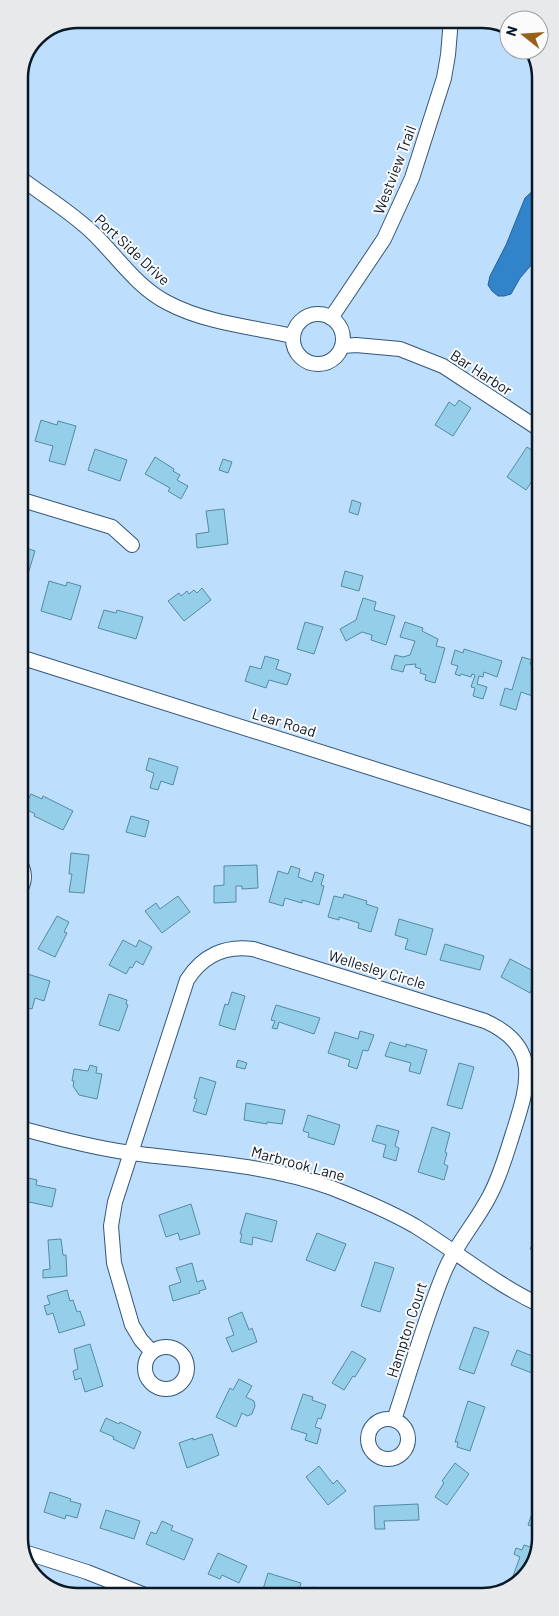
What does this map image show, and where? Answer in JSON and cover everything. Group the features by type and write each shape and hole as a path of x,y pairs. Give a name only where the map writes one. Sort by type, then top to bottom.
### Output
{"street":[{"name":"Westview Trail","path":"331,318 384,239 412,178 444,78 450,28"},
{"name":"Port Side Drive","path":"28,184 84,225 132,275 167,303 213,319 293,336"},
{"path":"323,315 331,318 342,330 342,346 339,354 333,360 318,365 302,359 294,344 293,336 296,328 307,317 323,315"},
{"name":"Bar Harbor","path":"342,346 356,344 400,349 443,366 532,421"},
{"path":"28,502 112,527 132,545"},
{"name":"Lear Road","path":"28,660 532,818"},
{"name":"Wellesley Circle","path":"152,1352 141,1340 132,1325 114,1263 111,1226 131,1152 187,980 192,971 217,952 232,948 253,949 485,1021 499,1027 514,1042 522,1055 526,1070 526,1091 496,1184 481,1212 454,1251"},
{"name":"Marbrook Lane","path":"28,1130 95,1146 131,1152 244,1165 322,1185 373,1205 413,1225 499,1283 532,1301"},
{"name":"Hampton Court","path":"394,1420 443,1275 454,1251"},
{"path":"30,1555 87,1572 127,1588"}],"water":[{"path":"532,192 532,264 520,278 511,294 498,296 488,285 490,276 506,245 525,198"}],"building":[{"path":"459,400 471,408 453,436 435,425 449,402 455,406"},
{"path":"41,420 57,425 58,421 76,426 65,465 49,461 53,446 35,441"},
{"path":"527,447 532,450 532,481 526,490 507,477"},
{"path":"95,449 127,460 120,481 88,470"},
{"path":"155,457 174,469 173,471 180,475 177,480 188,486 181,499 168,491 170,488 145,474"},
{"path":"223,459 232,462 228,473 219,470"},
{"path":"352,500 361,503 358,515 349,512"},
{"path":"224,509 228,544 197,548 196,534 209,532 206,511"},
{"path":"28,549 35,551 28,574"},
{"path":"345,571 363,576 359,591 341,586"},
{"path":"49,581 66,586 67,582 81,586 71,620 41,611"},
{"path":"202,588 211,600 184,621 168,601 179,593 181,596 187,591 189,594 194,590 197,593"},
{"path":"363,598 376,602 374,610 395,616 386,645 371,640 372,635 362,632 346,641 340,629 356,620"},
{"path":"104,610 116,613 117,610 143,617 136,639 98,628"},
{"path":"305,622 323,627 314,654 297,649"},
{"path":"405,622 423,628 422,631 438,639 436,646 445,648 435,683 425,680 426,675 420,673 421,669 415,667 416,664 405,665 403,672 391,669 395,655 403,657 410,655 415,641 400,637"},
{"path":"464,649 502,661 497,677 484,672 483,677 479,676 477,684 487,687 483,699 473,696 475,688 471,687 475,675 472,674 471,677 455,674 458,666 451,664 455,650 463,653"},
{"path":"265,656 279,660 276,669 291,674 287,685 269,680 266,688 245,681 250,666 261,669"},
{"path":"522,657 532,660 530,664 532,665 532,696 521,692 516,710 500,705 505,688 512,690"},
{"path":"149,758 178,767 173,785 161,781 158,790 150,788 154,773 146,770"},
{"path":"31,794 42,799 43,796 73,811 63,830 34,816 35,814 28,810 28,800"},
{"path":"131,816 149,821 145,837 126,832"},
{"path":"71,853 89,855 84,893 69,892 72,874 69,874"},
{"path":"257,865 258,888 242,889 242,886 236,886 236,902 214,903 214,886 224,885 224,866"},
{"path":"291,866 300,869 298,877 312,882 315,872 324,875 321,885 324,886 319,905 285,898 283,906 269,902 278,871 288,874"},
{"path":"344,894 367,901 366,904 378,908 371,932 358,928 359,923 339,917 339,920 328,917 334,896 343,898"},
{"path":"178,896 190,912 162,933 145,911 156,903 160,909"},
{"path":"57,916 69,922 64,932 67,933 55,957 38,949"},
{"path":"399,919 433,929 426,955 405,949 408,939 395,935"},
{"path":"123,940 136,947 139,940 152,947 143,965 136,961 126,974 109,965"},
{"path":"445,944 484,956 480,970 440,960"},
{"path":"510,959 532,970 532,989 530,993 501,977"},
{"path":"28,974 50,981 44,1001 35,998 32,1009 28,1008"},
{"path":"232,992 245,996 235,1030 219,1025 225,1004 228,1005"},
{"path":"109,994 127,1000 126,1004 128,1005 119,1031 99,1025"},
{"path":"276,1005 320,1018 314,1034 279,1022 277,1029 272,1028 275,1021 271,1020"},
{"path":"360,1031 374,1035 368,1051 363,1050 357,1069 348,1066 350,1060 328,1053 335,1032 358,1039"},
{"path":"390,1042 406,1047 406,1044 427,1050 420,1074 409,1071 411,1063 385,1056"},
{"path":"238,1060 247,1063 245,1069 236,1067"},
{"path":"459,1063 474,1067 462,1109 447,1105"},
{"path":"90,1065 97,1067 96,1073 102,1074 97,1099 79,1095 73,1086 74,1069 88,1071"},
{"path":"200,1077 216,1082 206,1115 193,1111 197,1099 194,1098"},
{"path":"246,1103 285,1110 282,1124 267,1122 267,1124 244,1120"},
{"path":"308,1115 340,1125 334,1145 308,1137 309,1133 303,1131"},
{"path":"377,1125 399,1131 395,1146 399,1148 396,1161 383,1157 386,1145 372,1141"},
{"path":"432,1127 450,1133 445,1152 447,1153 444,1164 448,1166 444,1180 418,1172"},
{"path":"28,1178 37,1180 36,1185 56,1189 52,1207 28,1202"},
{"path":"191,1204 200,1234 180,1240 178,1233 166,1237 159,1215"},
{"path":"246,1213 277,1221 272,1242 253,1237 252,1245 240,1242 242,1234 240,1234"},
{"path":"317,1233 346,1244 335,1271 306,1260"},
{"path":"61,1239 63,1255 66,1255 67,1276 43,1278 43,1270 50,1269 48,1240"},
{"path":"375,1262 394,1268 380,1312 361,1306"},
{"path":"192,1263 197,1282 203,1280 206,1289 199,1291 200,1293 173,1301 169,1286 181,1282 176,1268"},
{"path":"67,1290 70,1301 73,1300 77,1312 80,1311 85,1325 59,1333 53,1313 47,1315 44,1306 50,1304 47,1296"},
{"path":"242,1312 249,1330 252,1328 257,1342 232,1352 226,1338 234,1335 228,1318"},
{"path":"474,1327 489,1332 474,1374 459,1369"},
{"path":"90,1344 103,1386 85,1392 81,1378 75,1380 73,1371 78,1369 74,1349"},
{"path":"517,1350 532,1356 532,1373 511,1365"},
{"path":"352,1351 366,1359 344,1390 332,1383"},
{"path":"239,1379 252,1386 246,1397 254,1401 255,1406 252,1414 247,1416 242,1413 236,1427 216,1417 230,1388 233,1390"},
{"path":"303,1394 313,1397 312,1400 326,1405 321,1419 318,1418 315,1427 321,1429 317,1444 305,1440 307,1434 291,1429"},
{"path":"468,1401 485,1407 470,1451 457,1447 458,1442 455,1442"},
{"path":"106,1418 141,1432 134,1449 100,1431"},
{"path":"212,1434 219,1455 187,1468 179,1443"},
{"path":"455,1463 469,1474 447,1505 435,1497 444,1483 442,1481"},
{"path":"319,1466 333,1484 337,1480 346,1491 328,1505 306,1477"},
{"path":"50,1492 81,1504 77,1518 66,1515 65,1519 44,1512"},
{"path":"418,1504 419,1520 384,1521 385,1529 375,1529 374,1506"},
{"path":"106,1510 140,1521 134,1539 100,1528"},
{"path":"532,1513 532,1526 528,1525"},
{"path":"162,1521 173,1526 171,1530 193,1539 184,1560 146,1544 151,1532 156,1534"},
{"path":"524,1545 531,1547 525,1563 514,1576 520,1557 514,1554 516,1548 522,1550"},
{"path":"218,1553 247,1566 239,1583 222,1575 220,1579 208,1574"},
{"path":"268,1573 301,1583 299,1588 263,1588"}]}
